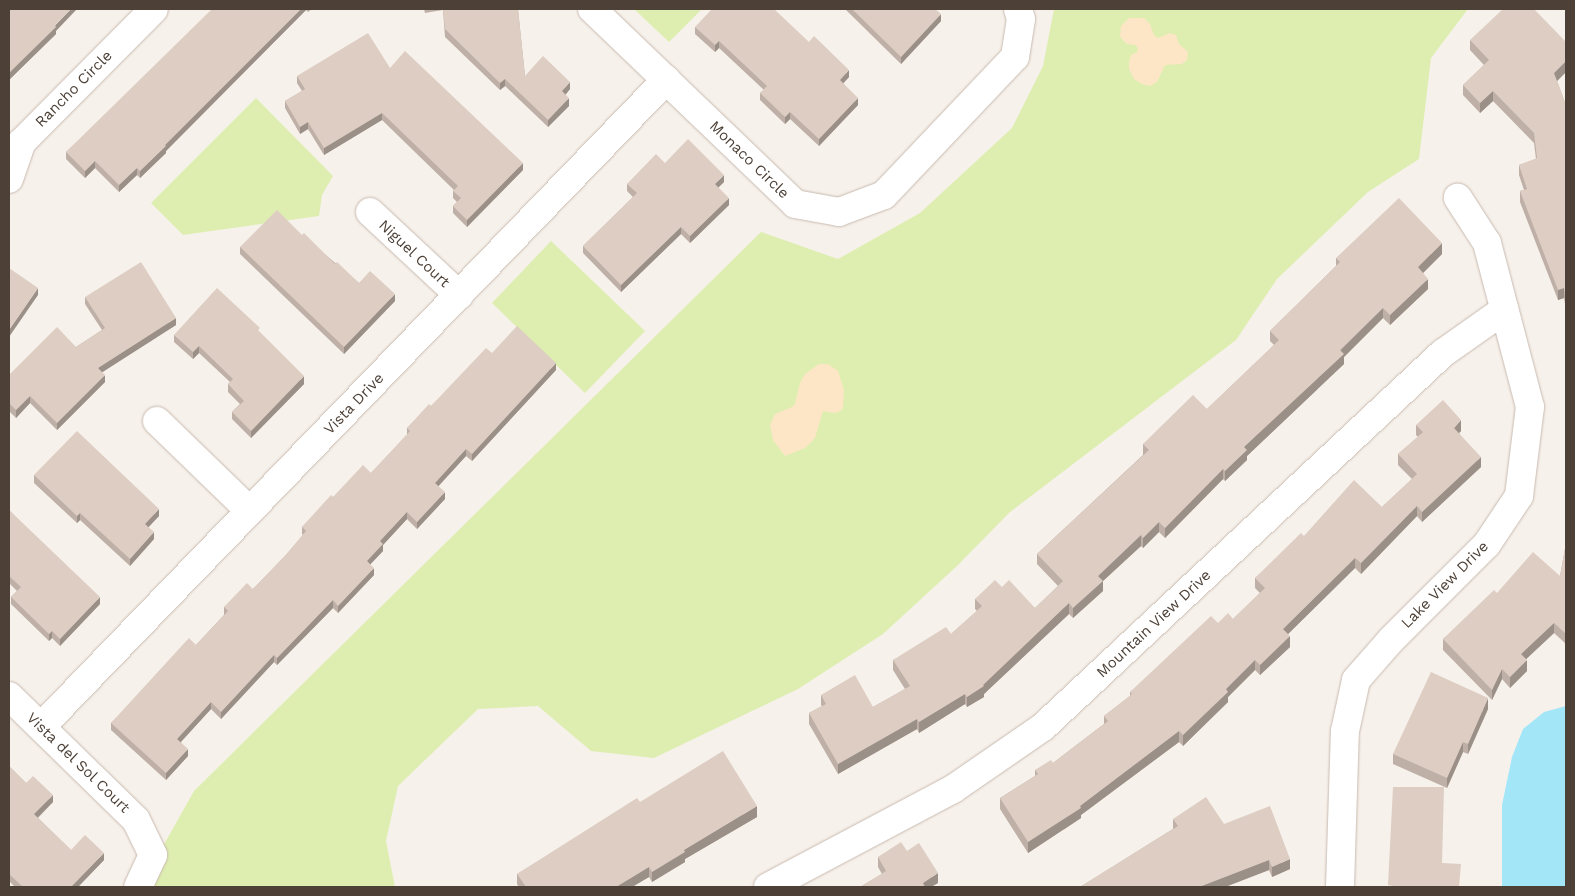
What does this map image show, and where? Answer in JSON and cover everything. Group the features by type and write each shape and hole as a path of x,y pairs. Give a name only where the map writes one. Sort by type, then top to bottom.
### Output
{"street":[{"name":"Rancho Circle","path":"9,179 22,142 154,9"},
{"name":"Monaco Circle","path":"592,9 794,204 839,212 884,195 1015,57 1021,19 1018,9"},
{"name":"Vista Drive","path":"41,727 666,80"},
{"name":"Lake View Drive","path":"1340,887 1345,731 1356,680 1391,640 1487,544 1519,496 1530,407 1487,243 1458,198"},
{"name":"Niguel Court","path":"370,212 459,295"},
{"name":"Mountain View Drive","path":"768,887 953,789 1043,727 1443,353 1504,310"},
{"path":"158,421 250,511"},
{"name":"Vista del Sol Court","path":"9,696 136,820 153,855 138,887"}],"green space":[{"path":"634,9 702,9 669,42"},
{"path":"1054,9 1468,9 1431,58 1419,159 1368,192 1277,279 1236,340 1010,512 957,566 883,634 798,689 654,758 591,751 538,706 478,709 398,786 386,841 395,887 140,887 194,791 761,232 838,259 920,213 1012,128 1043,66"},
{"path":"256,98 333,176 322,195 319,216 183,235 151,203"},
{"path":"551,241 645,331 585,393 492,303"}],"sand":[{"path":"1129,18 1144,18 1150,24 1154,35 1158,38 1170,33 1176,35 1179,44 1188,52 1187,60 1182,64 1165,65 1157,82 1150,86 1134,79 1129,69 1129,61 1131,55 1137,52 1138,48 1135,45 1127,44 1120,37 1121,26"},
{"path":"819,364 828,364 838,371 844,390 843,407 841,411 835,413 823,411 815,438 805,448 785,456 773,440 770,425 775,414 795,404 800,383 805,374"}],"water":[{"path":"1566,706 1566,887 1502,887 1502,805 1512,757 1523,729 1544,712"}],"building":[{"path":"9,9 71,9 55,25 56,27 10,72 9,70"},
{"path":"212,9 301,9 140,171 137,168 119,185 95,161 85,171 66,152"},
{"path":"443,9 518,9 525,76 543,56 570,82 562,91 569,98 548,120 505,79 500,83 445,29"},
{"path":"712,9 774,9 809,42 814,36 849,70 840,80 858,98 819,139 790,112 785,117 760,93 767,86 719,41 715,45 695,27"},
{"path":"852,9 935,9 941,14 901,57"},
{"path":"1503,9 1534,9 1566,42 1566,61 1554,73 1566,105 1566,299 1564,288 1558,290 1520,191 1527,189 1519,165 1537,158 1534,133 1493,91 1480,103 1463,85 1489,60 1470,40"},
{"path":"368,33 390,68 405,51 523,163 467,220 453,206 461,198 453,191 458,186 382,113 324,148 308,122 300,127 285,101 305,89 297,76"},
{"path":"688,139 724,175 715,184 729,198 690,236 681,227 621,285 583,246 637,193 627,184 656,154 665,163"},
{"path":"1399,198 1442,243 1418,267 1428,279 1390,315 1383,308 1340,350 1344,354 1244,447 1247,450 1225,471 1223,469 1165,528 1159,522 1143,538 1141,535 1098,576 1103,581 1073,608 1069,603 984,686 967,697 965,694 919,722 917,719 838,764 809,713 826,704 821,695 855,675 873,707 910,686 893,660 946,627 951,634 982,606 975,599 995,580 1002,587 1009,580 1035,608 1063,581 1037,554 1149,450 1143,444 1193,395 1207,409 1279,340 1270,331 1340,262 1336,258"},
{"path":"277,210 302,235 304,233 335,264 337,262 359,283 370,271 395,294 344,347 240,247"},
{"path":"141,262 176,318 98,368 105,375 57,423 30,396 16,410 9,403 9,375 57,327 76,347 105,328 85,297"},
{"path":"9,268 38,288 9,330"},
{"path":"217,288 260,328 258,330 304,376 251,431 232,412 244,401 228,384 233,379 199,346 193,352 174,335"},
{"path":"517,326 556,363 472,454 466,449 435,483 445,492 417,522 407,512 380,541 383,544 367,561 374,568 338,606 333,600 277,658 274,655 221,712 211,702 177,739 188,749 166,773 111,723 189,638 196,645 228,611 224,607 247,583 253,589 285,556 306,531 302,527 331,495 333,497 363,465 371,473 410,431 407,428 429,404 431,406 486,348 492,353"},
{"path":"1443,400 1461,420 1454,428 1481,457 1422,512 1417,506 1361,563 1355,558 1283,629 1290,636 1260,665 1255,660 1226,689 1228,692 1183,735 1179,731 1080,806 1081,808 1028,842 1000,798 1038,774 1035,770 1051,760 1053,763 1108,721 1104,716 1132,694 1130,692 1211,616 1218,623 1228,613 1233,619 1265,588 1255,578 1301,533 1304,536 1354,480 1382,507 1417,474 1398,454 1423,432 1416,425"},
{"path":"77,431 159,509 145,524 154,532 130,559 80,513 77,516 34,475"},
{"path":"9,510 100,597 60,639 52,631 49,634 11,597 21,587 9,576"},
{"path":"1566,543 1566,634 1554,623 1521,654 1527,660 1510,677 1502,669 1492,690 1443,639 1494,590 1497,593 1533,552 1560,576"},
{"path":"1431,672 1488,698 1468,744 1463,742 1447,778 1393,754"},
{"path":"723,751 757,806 684,850 685,852 652,872 649,867 616,887 526,887 517,874 637,798 640,802"},
{"path":"9,766 26,783 33,776 53,795 34,814 71,850 85,835 104,853 71,887 23,887 9,874"},
{"path":"1393,787 1444,787 1442,863 1461,864 1459,887 1392,887 1388,885"},
{"path":"1206,797 1224,824 1270,806 1290,859 1272,867 1269,860 1199,887 1080,887 1178,826 1173,819"},
{"path":"901,842 907,851 919,843 938,873 923,883 925,887 860,887 886,871 878,857"}]}
